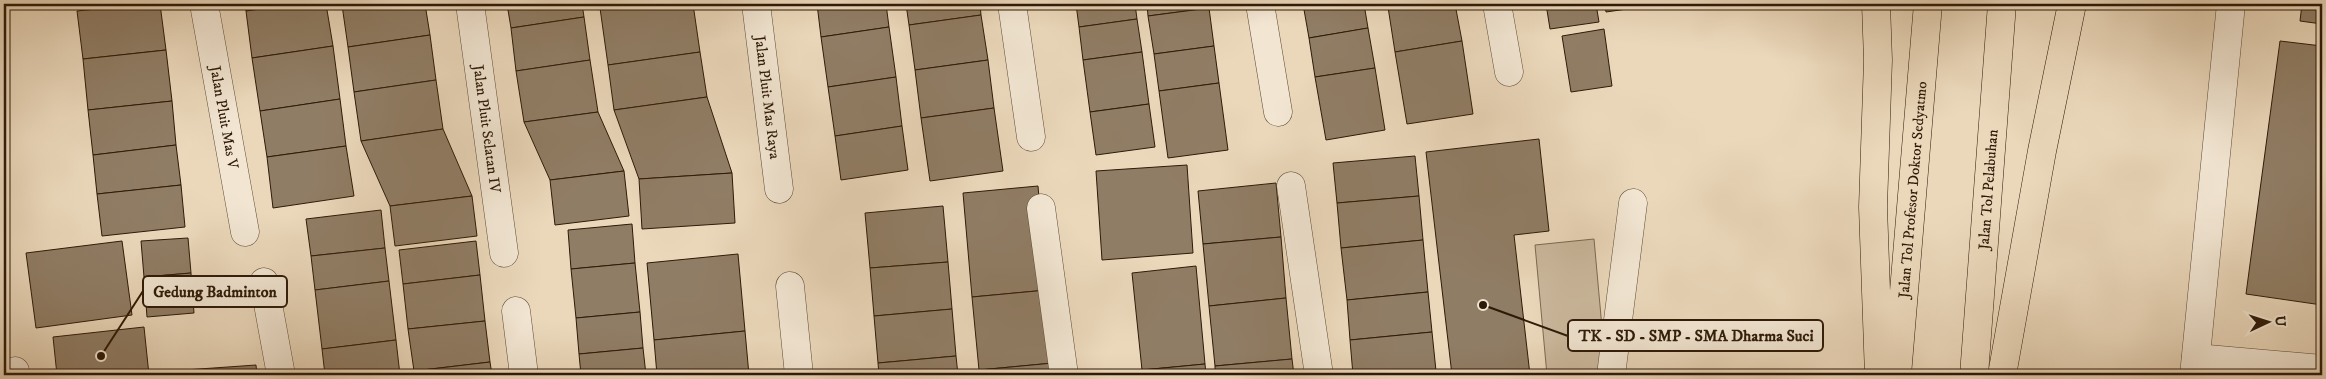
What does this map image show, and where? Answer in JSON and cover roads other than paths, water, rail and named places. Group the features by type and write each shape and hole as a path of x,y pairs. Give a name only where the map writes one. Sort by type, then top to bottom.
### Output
{"highway":[{"path":"1876,4 1878,60 1873,207 1880,375"},
{"name":"Jalan Tol Profesor Doktor Sedyatmo","path":"1897,375 1928,4"},
{"name":"Jalan Tol Pelabuhan","path":"1974,375 2002,4"},
{"path":"2002,375 2042,151 2072,4"}],"street":[{"name":"Jalan Pluit Mas V","path":"204,4 245,232"},
{"name":"Jalan Pluit Selatan IV","path":"470,4 504,253"},
{"name":"Jalan Pluit Mas Raya","path":"756,4 778,190"},
{"path":"1012,4 1031,137"},
{"path":"1260,4 1278,112"},
{"path":"1497,4 1509,72"},
{"path":"2231,4 2195,366 2322,369"},
{"path":"1291,186 1320,375"},
{"path":"1611,375 1633,202"},
{"path":"1041,208 1064,375"},
{"path":"264,282 281,375"},
{"path":"790,286 799,375"},
{"path":"516,311 524,375"}],"place":[{"name":"TK - SD - SMP - SMA Dharma Suci","path":"1483,305"},
{"name":"Gedung Badminton","path":"101,356"}]}
